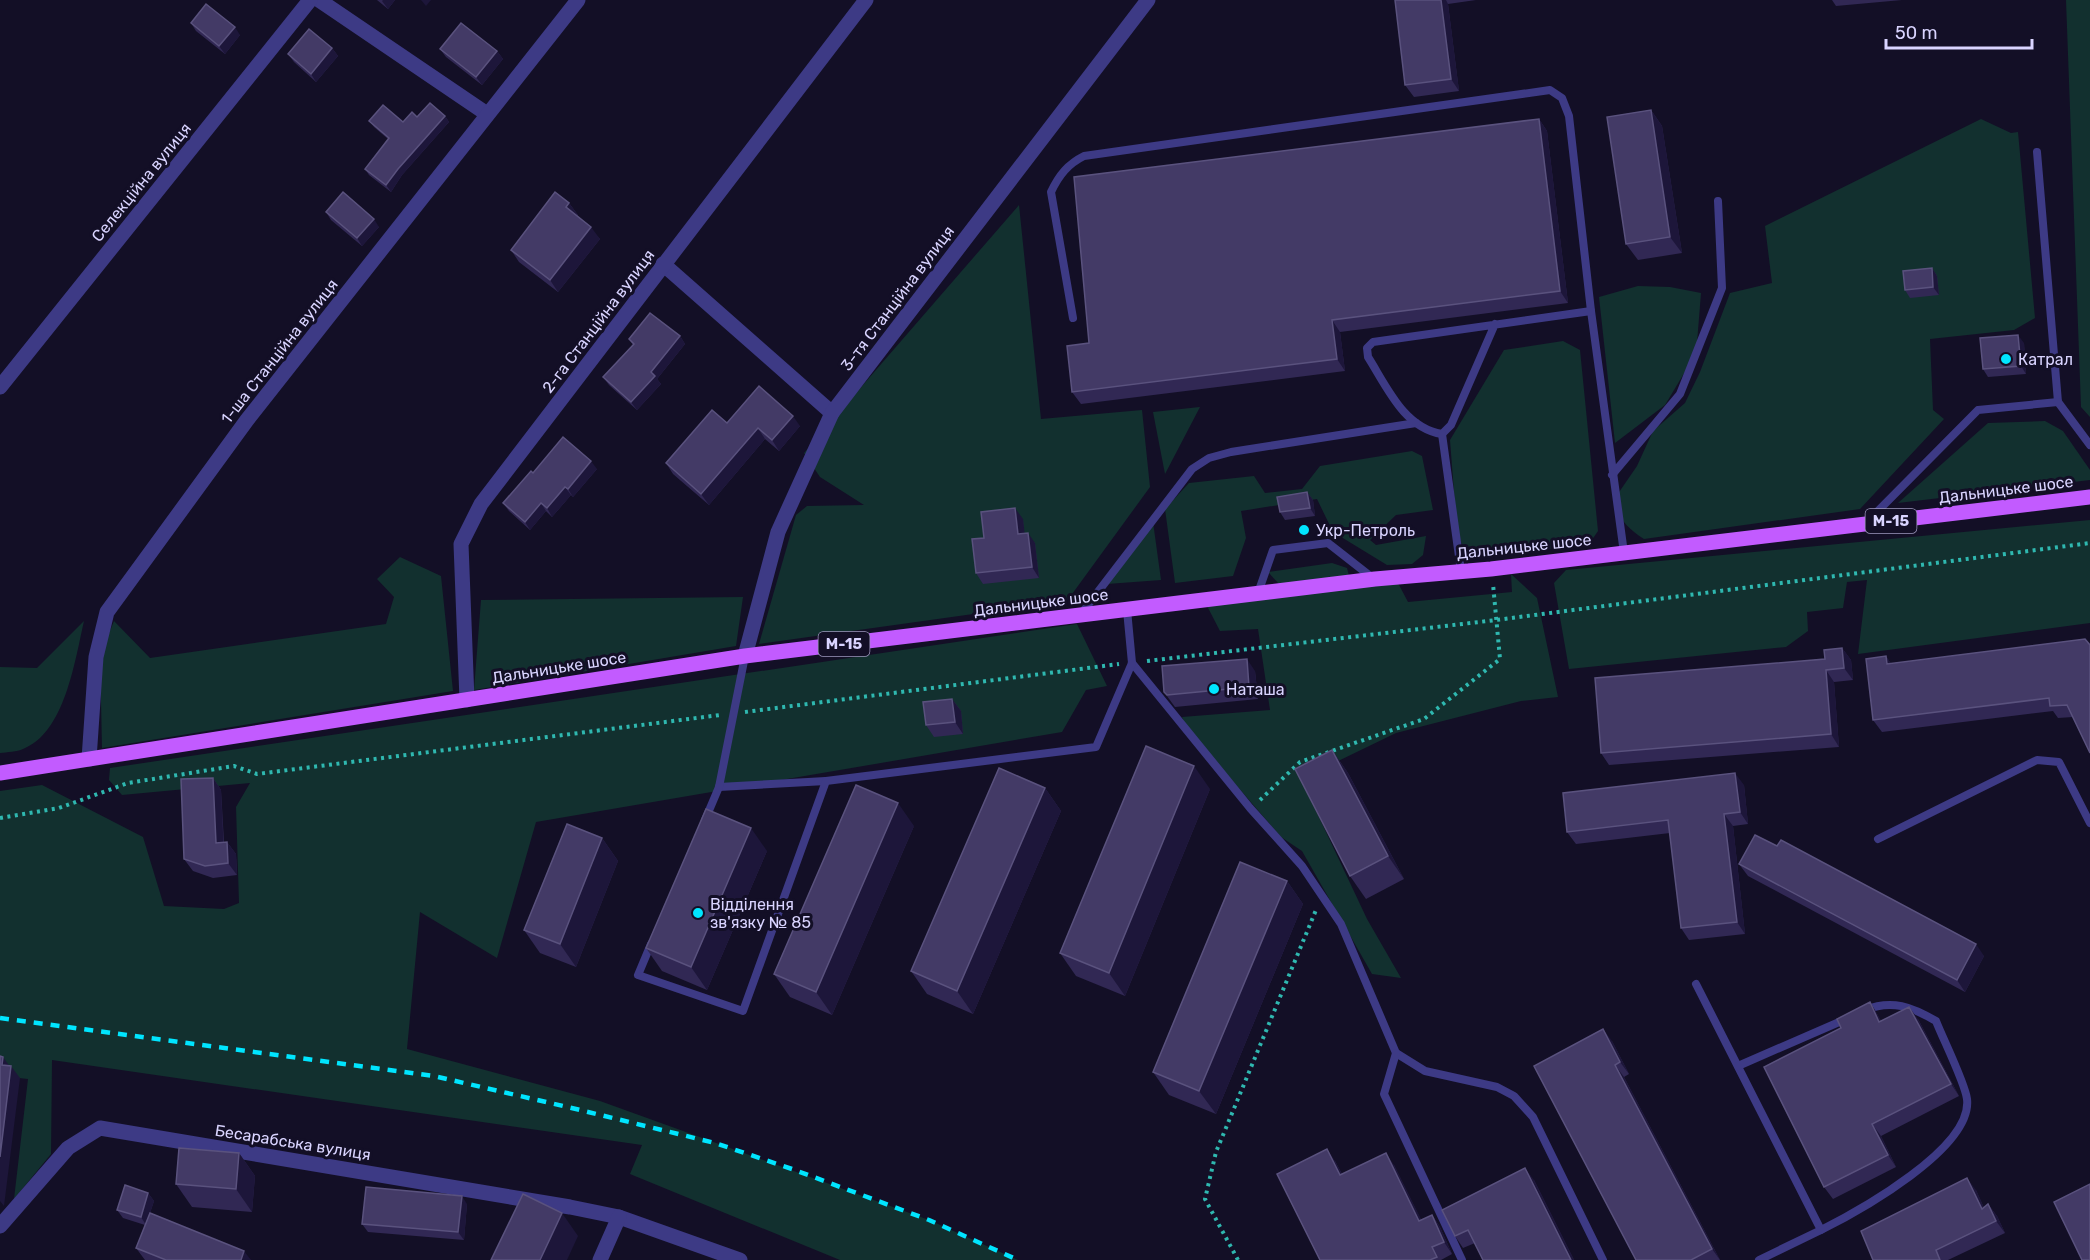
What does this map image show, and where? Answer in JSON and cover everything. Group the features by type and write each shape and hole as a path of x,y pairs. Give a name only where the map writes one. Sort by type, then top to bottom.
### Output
{"main road":[{"name":"Дальницьке шосе","path":"0,773 745,656 1375,579 1491,569 2090,497"}],"street":[{"name":"Селекційна вулиця","path":"0,387 310,0"},
{"path":"319,0 487,114"},
{"name":"1-ша Станційна вулиця","path":"89,759 96,657 107,612 248,420 578,0"},
{"name":"2-га Станційна вулиця","path":"467,700 461,544 481,504 866,0"},
{"name":"3-тя Станційна вулиця","path":"745,656 778,532 832,413 1148,0"},
{"path":"663,264 832,413"},
{"name":"Бесарабська вулиця","path":"0,1226 68,1148 100,1128 570,1206 619,1217 740,1260"},
{"path":"600,1260 619,1217"}],"lane":[{"path":"1073,318 1051,192 1058,176 1073,162 1084,156 1550,90 1562,98 1569,116 1591,311 1624,553"},
{"path":"2037,152 2058,402 2090,445"},
{"path":"1612,475 1680,394 1722,288 1718,201"},
{"path":"1442,434 1427,432 1405,415 1368,357 1367,348 1373,342 1591,311"},
{"path":"1442,434 1451,425 1495,324"},
{"path":"1864,524 1978,410 2058,402"},
{"path":"1080,615 1192,469 1209,458 1231,452 1416,423"},
{"path":"1442,434 1461,571"},
{"path":"1257,594 1272,550 1328,543 1375,579"},
{"path":"719,787 826,781 1095,747 1132,663 1127,610"},
{"path":"701,829 719,787 745,656"},
{"path":"1132,663 1251,808 1302,866 1341,924 1396,1053 1425,1071 1497,1087 1514,1096 1533,1117 1603,1260"},
{"path":"1878,839 2037,760 2059,762 2090,823"},
{"path":"656,933 638,975 743,1011 826,781"},
{"path":"1696,984 1821,1230"},
{"path":"1759,1260 1857,1212 1931,1162 1963,1121 1967,1099 1936,1021 1902,1005 1882,1003 1861,1012"},
{"path":"1737,1066 1851,1017"},
{"path":"1396,1053 1384,1094 1462,1260"}],"path":[{"path":"0,818 59,808 128,783 234,766 257,774 1132,663 1244,652 2090,543"},
{"path":"1251,808 1300,762 1424,719 1500,659 1491,569"},
{"path":"1238,1260 1205,1199 1216,1152 1322,896"}],"green space":[{"path":"2066,0 2090,0 2090,417 2081,407"},
{"path":"1981,119 2011,133 2018,132 2035,318 2014,330 1930,339 1933,410 1944,419 1860,509 1644,539 1633,531 1621,517 1615,498 1637,466 1653,431 1685,403 1700,372 1730,293 1772,283 1765,226"},
{"path":"1019,205 1041,419 1142,410 1150,487 1067,601 759,644 796,515 807,506 864,505 820,477 804,453"},
{"path":"1638,286 1670,287 1701,293 1697,343 1686,370 1665,405 1615,443 1599,297"},
{"path":"1563,341 1580,350 1598,531 1589,544 1475,559 1462,545 1457,531 1450,440 1504,350"},
{"path":"1200,407 1165,474 1153,412"},
{"path":"2045,421 2063,431 2090,470 2090,480 1898,503 1988,423"},
{"path":"1412,451 1422,456 1433,510 1396,515 1370,540 1376,545 1426,536 1423,555 1412,564 1387,565 1333,532 1317,499 1241,511 1246,538 1233,576 1175,583 1165,509 1189,483 1254,476 1265,493 1302,489 1320,466"},
{"path":"2090,520 2090,623 1858,654 1867,580 1847,582 1843,608 1807,612 1808,631 1786,647 1569,669 1554,583 1566,570"},
{"path":"1153,522 1161,580 1107,584"},
{"path":"400,557 441,576 453,691 102,748 100,655 114,621 150,658 386,624 394,597 377,579"},
{"path":"1332,563 1347,568 1349,576 1279,584 1268,572"},
{"path":"1511,574 1537,598 1558,697 1521,701 1396,733 1301,779 1367,919 1401,978 1372,974 1302,851 1281,837 1186,727 1182,717 1270,710 1258,629 1220,631 1206,604 1398,583 1408,602 1512,592"},
{"path":"743,597 736,646 474,690 481,600"},
{"path":"84,621 66,694 49,728 37,741 23,749 0,753 0,667 37,668"},
{"path":"1077,624 1107,686 1086,690 1062,732 536,822 497,958 420,912 407,1049 600,1101 929,1220 1018,1260 840,1260 630,1174 642,1145 52,1060 51,1154 14,1199 28,1079 10,1077 0,1067 0,791 42,785 143,837 164,906 224,909 239,903 236,807 250,783 122,795 109,780 110,768"}],"building":[{"path":"1395,0 1441,0 1451,79 1405,85"},
{"path":"206,4 235,27 219,46 191,23"},
{"path":"461,23 497,51 476,77 440,49"},
{"path":"309,29 332,48 311,74 288,54"},
{"path":"430,103 445,116 386,185 365,169 389,138 369,121 383,105 403,122 412,112 417,117"},
{"path":"1651,110 1670,237 1626,244 1607,117"},
{"path":"1539,119 1560,291 1332,320 1337,359 1072,392 1067,346 1089,343 1074,177"},
{"path":"343,192 374,219 357,238 326,212"},
{"path":"555,192 569,203 566,207 591,227 550,280 511,250"},
{"path":"1932,268 1933,287 1905,290 1903,271"},
{"path":"650,313 680,336 651,372 655,376 631,402 603,377 634,344 629,339"},
{"path":"2018,335 2021,366 1983,369 1980,338"},
{"path":"759,386 793,416 772,440 758,428 701,494 666,463 712,410 727,423"},
{"path":"563,437 591,461 568,489 565,487 547,508 541,503 525,522 503,503 531,471 533,473"},
{"path":"1307,492 1310,508 1280,512 1277,497"},
{"path":"1015,508 1018,534 1028,533 1032,567 976,573 972,539 984,538 981,512"},
{"path":"2085,639 2090,645 2090,753 2067,705 2050,706 2049,698 1873,720 1866,659 1886,656 1887,664"},
{"path":"1842,648 1844,668 1826,670 1831,734 1601,753 1595,678 1825,659 1824,650"},
{"path":"1247,659 1249,687 1167,695 1164,692 1162,666"},
{"path":"952,699 955,722 926,725 923,702"},
{"path":"1146,746 1194,766 1109,973 1060,953"},
{"path":"1332,750 1388,856 1350,876 1295,769"},
{"path":"999,768 1045,788 957,991 911,971"},
{"path":"1735,773 1740,812 1724,814 1737,922 1681,928 1668,820 1567,832 1563,793"},
{"path":"213,778 216,843 227,842 228,863 205,866 184,859 181,779"},
{"path":"856,785 898,803 816,992 774,974"},
{"path":"706,809 751,828 691,967 646,948"},
{"path":"567,824 602,838 560,944 524,930"},
{"path":"1755,835 1777,846 1781,840 1976,944 1957,980 1739,864"},
{"path":"1240,862 1287,881 1199,1091 1153,1072"},
{"path":"1870,1002 1879,1022 1909,1007 1951,1084 1872,1124 1888,1155 1824,1187 1764,1067 1841,1028 1837,1019"},
{"path":"1603,1029 1620,1062 1615,1065 1712,1249 1691,1260 1636,1260 1534,1066"},
{"path":"0,1056 3,1057 2,1065 11,1066 0,1157"},
{"path":"179,1148 239,1153 236,1189 176,1184"},
{"path":"1327,1149 1340,1175 1386,1153 1419,1221 1432,1215 1444,1242 1432,1247 1437,1257 1430,1260 1320,1260 1277,1174"},
{"path":"1525,1168 1571,1260 1483,1260 1468,1230 1455,1236 1442,1210"},
{"path":"1967,1178 1982,1209 1988,1204 1996,1221 1936,1250 1940,1260 1873,1260 1861,1231"},
{"path":"2090,1184 2090,1260 2082,1260 2054,1202"},
{"path":"125,1185 148,1193 141,1217 117,1210"},
{"path":"366,1187 462,1196 458,1232 362,1224"},
{"path":"523,1194 562,1213 540,1260 491,1260"},
{"path":"150,1213 244,1251 241,1260 166,1260 136,1248"}],"railway":[{"path":"0,1018 434,1076 576,1109 715,1143 792,1169 929,1220 1018,1260"}],"place":[{"name":"Катрал","path":"2006,359"},
{"name":"Укр-Петроль","path":"1304,530"},
{"name":"Наташа","path":"1214,689"},
{"name":"Відділення зв'язку № 85","path":"698,913"}]}
